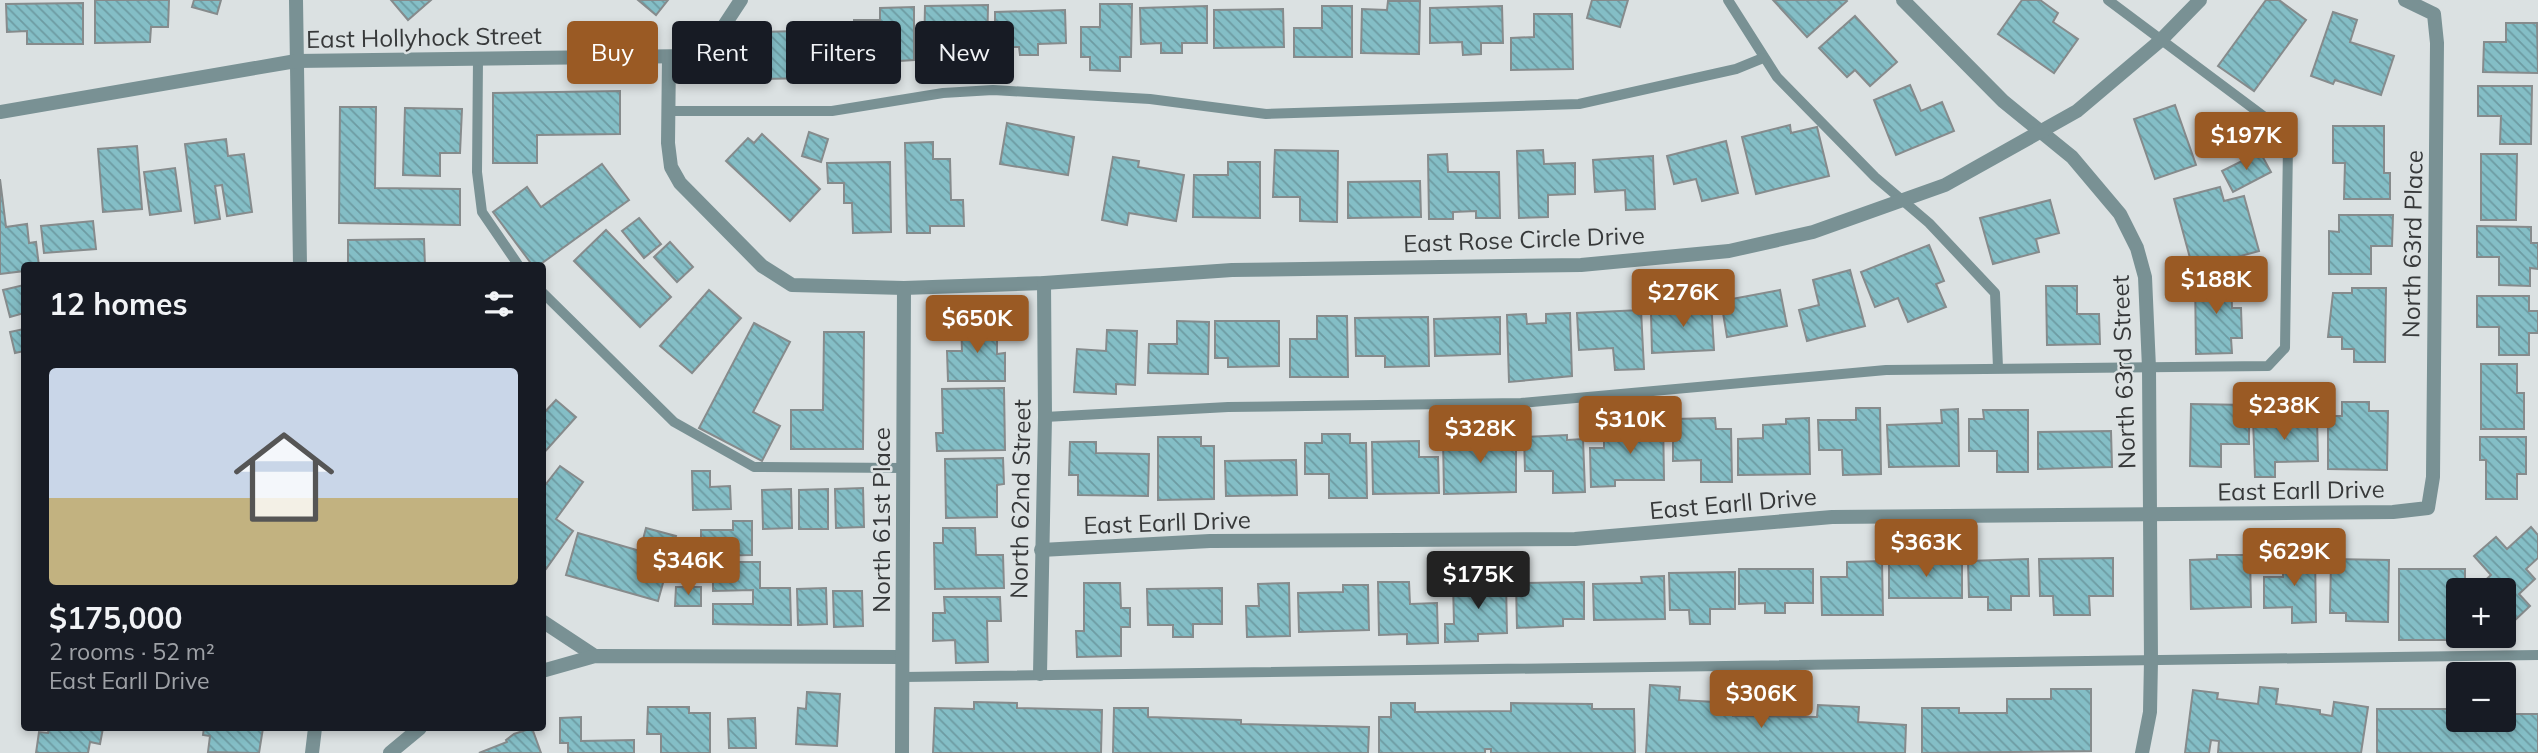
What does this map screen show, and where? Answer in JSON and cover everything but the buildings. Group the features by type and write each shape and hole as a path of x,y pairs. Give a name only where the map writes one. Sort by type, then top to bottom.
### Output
{"street":[{"path":"296,0 300,262"},
{"path":"741,0 710,47 692,56 669,57 671,167 680,183 762,266 792,285 905,288"},
{"name":"North 63rd Street","path":"1903,0 2003,101 2072,157 2120,214 2137,248 2145,277 2151,515 2150,712 2142,753"},
{"name":"East Rose Circle Drive","path":"905,288 1044,283 1231,270 1581,265 1729,251 1812,232 1945,185 2077,111 2161,40 2200,0"},
{"name":"North 63rd Place","path":"2405,0 2434,14 2437,43 2433,477 2428,508"},
{"name":"East Hollyhock Street","path":"0,112 296,61 669,57"},
{"name":"North 62nd Street","path":"1040,674 1045,418 1044,283"},
{"name":"North 61st Place","path":"902,753 905,288"},
{"name":"East Earll Drive","path":"1041,550 1210,541 1575,539 1832,517 2393,512 2428,508"},
{"path":"546,624 595,656"},
{"path":"546,670 595,656 902,657"},
{"path":"312,753 315,731"},
{"path":"390,753 416,731"}],"lane":[{"path":"1728,0 1777,77 1902,201 1929,223 1994,293 1998,368"},
{"path":"1045,418 1228,407 1521,403 1886,370 2268,366 2285,348 2288,145 2278,127 2108,0"},
{"path":"669,111 832,111 943,93 993,90 1150,99 1266,114 1579,104 1736,69 1763,58"},
{"path":"478,59 477,172 482,212 516,262"},
{"path":"546,296 674,422 754,467 904,468"},
{"path":"903,677 2538,655"}]}
